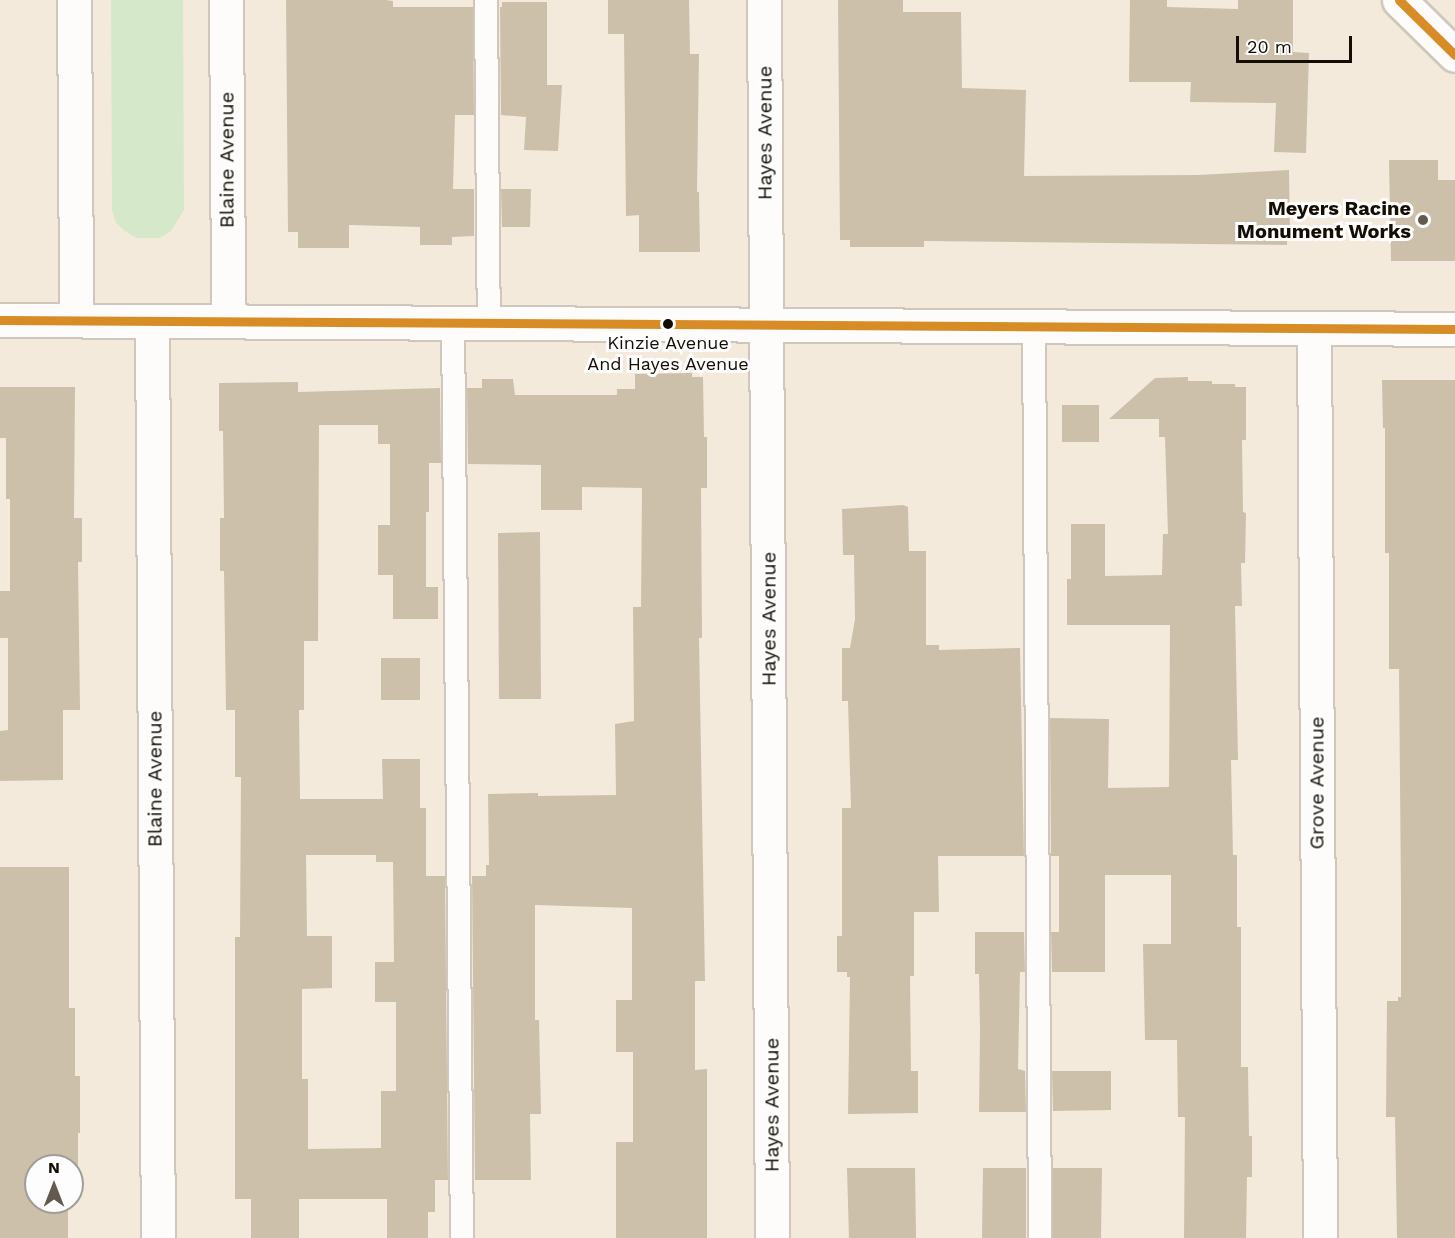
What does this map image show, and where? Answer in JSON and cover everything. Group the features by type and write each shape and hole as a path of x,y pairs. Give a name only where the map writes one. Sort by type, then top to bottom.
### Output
{"street":[{"path":"74,0 76,320"},
{"name":"Blaine Avenue","path":"226,0 228,321"},
{"name":"Hayes Avenue","path":"764,0 772,1238"},
{"path":"1399,0 1455,55"},
{"path":"0,320 1455,329"},
{"name":"Blaine Avenue","path":"152,321 158,1238"},
{"name":"Grove Avenue","path":"1314,328 1320,1238"}],"lane":[{"path":"486,0 489,322"},
{"path":"453,322 462,1238"},
{"path":"1034,326 1040,1238"}],"green space":[{"path":"111,0 183,0 184,210 171,231 160,238 136,238 116,223 112,210"}],"building":[{"path":"286,0 386,0 393,1 393,7 473,7 474,115 455,115 453,189 474,189 474,236 452,237 452,245 420,245 420,227 349,225 349,248 298,248 298,232 288,232"},
{"path":"608,0 689,0 690,54 699,54 697,192 699,192 700,252 639,252 639,215 626,216 624,34 608,34"},
{"path":"838,0 903,0 903,12 961,12 962,88 1026,90 1024,176 1199,175 1289,170 1290,236 1287,236 1287,245 924,241 924,247 850,247 850,240 840,240"},
{"path":"1130,0 1167,0 1167,7 1238,9 1238,0 1293,0 1293,52 1309,53 1306,153 1274,152 1276,103 1190,102 1191,82 1129,82"},
{"path":"502,2 547,2 547,85 562,85 558,151 524,150 526,117 501,115 500,7 502,7"},
{"name":"Meyers Racine Monument Works","path":"1389,160 1438,160 1438,180 1455,180 1455,261 1391,261"},
{"path":"501,189 531,189 530,227 502,227"},
{"path":"692,373 692,377 703,377 704,437 707,437 707,488 701,488 702,638 699,638 705,981 695,981 695,1070 707,1069 707,1238 616,1238 616,1142 633,1142 633,1052 616,1052 616,1000 632,1000 632,908 535,905 535,1020 539,1020 541,1114 530,1114 531,1180 475,1180 472,876 486,876 486,865 489,865 488,794 616,795 615,724 634,721 633,607 641,607 642,488 582,487 582,510 541,510 541,465 468,464 467,388 482,388 482,379 513,379 515,395 617,395 617,389 635,389 635,374"},
{"path":"1188,377 1188,381 1212,381 1212,384 1235,384 1235,387 1246,387 1246,440 1242,440 1243,512 1246,513 1245,563 1241,563 1242,606 1235,606 1238,760 1231,760 1233,855 1237,855 1237,927 1241,927 1241,1067 1248,1067 1249,1136 1252,1136 1252,1177 1247,1177 1246,1238 1184,1238 1185,1117 1178,1117 1177,1040 1145,1040 1143,944 1171,944 1171,875 1105,875 1105,972 1052,972 1051,932 1059,932 1059,856 1051,856 1050,718 1109,719 1108,788 1169,787 1170,625 1067,625 1067,579 1071,579 1071,524 1105,524 1105,576 1162,575 1163,534 1168,534 1165,437 1159,437 1159,419 1109,419 1155,378"},
{"path":"1382,380 1455,380 1455,1238 1397,1238 1395,1117 1386,1117 1387,1001 1398,1001 1398,997 1401,997 1401,897 1399,669 1389,669 1389,553 1385,553 1385,428 1383,428"},
{"path":"298,382 298,392 440,388 441,463 429,463 429,512 426,512 426,587 438,587 438,619 393,619 393,575 378,575 378,525 390,525 390,444 378,444 378,425 319,425 318,641 304,641 304,710 299,710 300,799 383,799 382,759 420,759 420,808 426,808 426,876 445,876 448,1180 435,1180 435,1212 428,1212 428,1238 387,1238 387,1199 299,1199 299,1238 251,1238 251,1199 235,1199 235,937 240,937 241,777 235,777 235,710 226,710 224,571 220,571 220,518 224,518 223,431 219,431 219,383","holes":["306,855 376,855 376,862 393,862 394,962 375,962 375,1002 396,1002 396,1091 381,1091 381,1148 308,1149 308,1079 302,1079 302,989 332,988 332,936 307,936"]},
{"path":"0,387 75,387 74,518 82,518 82,562 78,562 80,710 63,710 63,780 0,781 0,731 8,730 8,638 0,638 0,591 10,591 10,499 6,499 6,438 0,438"},
{"path":"1062,405 1099,405 1099,442 1062,442"},
{"path":"903,505 908,507 909,551 926,551 926,645 939,645 939,650 1020,648 1024,856 938,856 939,912 914,912 914,976 910,976 911,1071 918,1071 918,1113 848,1114 850,977 847,977 847,972 837,972 837,936 842,936 842,808 851,808 848,701 842,701 842,648 850,648 855,619 854,555 843,555 842,509"},
{"path":"540,532 541,699 499,699 498,533"},
{"path":"381,658 420,658 420,700 381,700"},
{"path":"0,867 69,867 69,1008 75,1008 75,1076 80,1076 78,1154 24,1154 24,1214 68,1214 68,1238 0,1238"},
{"path":"975,932 1024,932 1025,972 1020,972 1018,1069 1025,1071 1026,1112 979,1112 979,974 975,974"},
{"path":"1052,1071 1111,1071 1111,1110 1053,1111"},
{"path":"847,1168 915,1168 916,1238 849,1238"},
{"path":"983,1168 1026,1168 1026,1238 982,1238"},
{"path":"1053,1168 1102,1168 1101,1238 1053,1238"}],"transit line":[{"path":"1399,0 1455,55"},
{"path":"0,320 1455,329"}],"place":[{"name":"Meyers Racine Monument Works","path":"1423,220"},
{"name":"Kinzie Avenue And Hayes Avenue","path":"668,324"}]}
